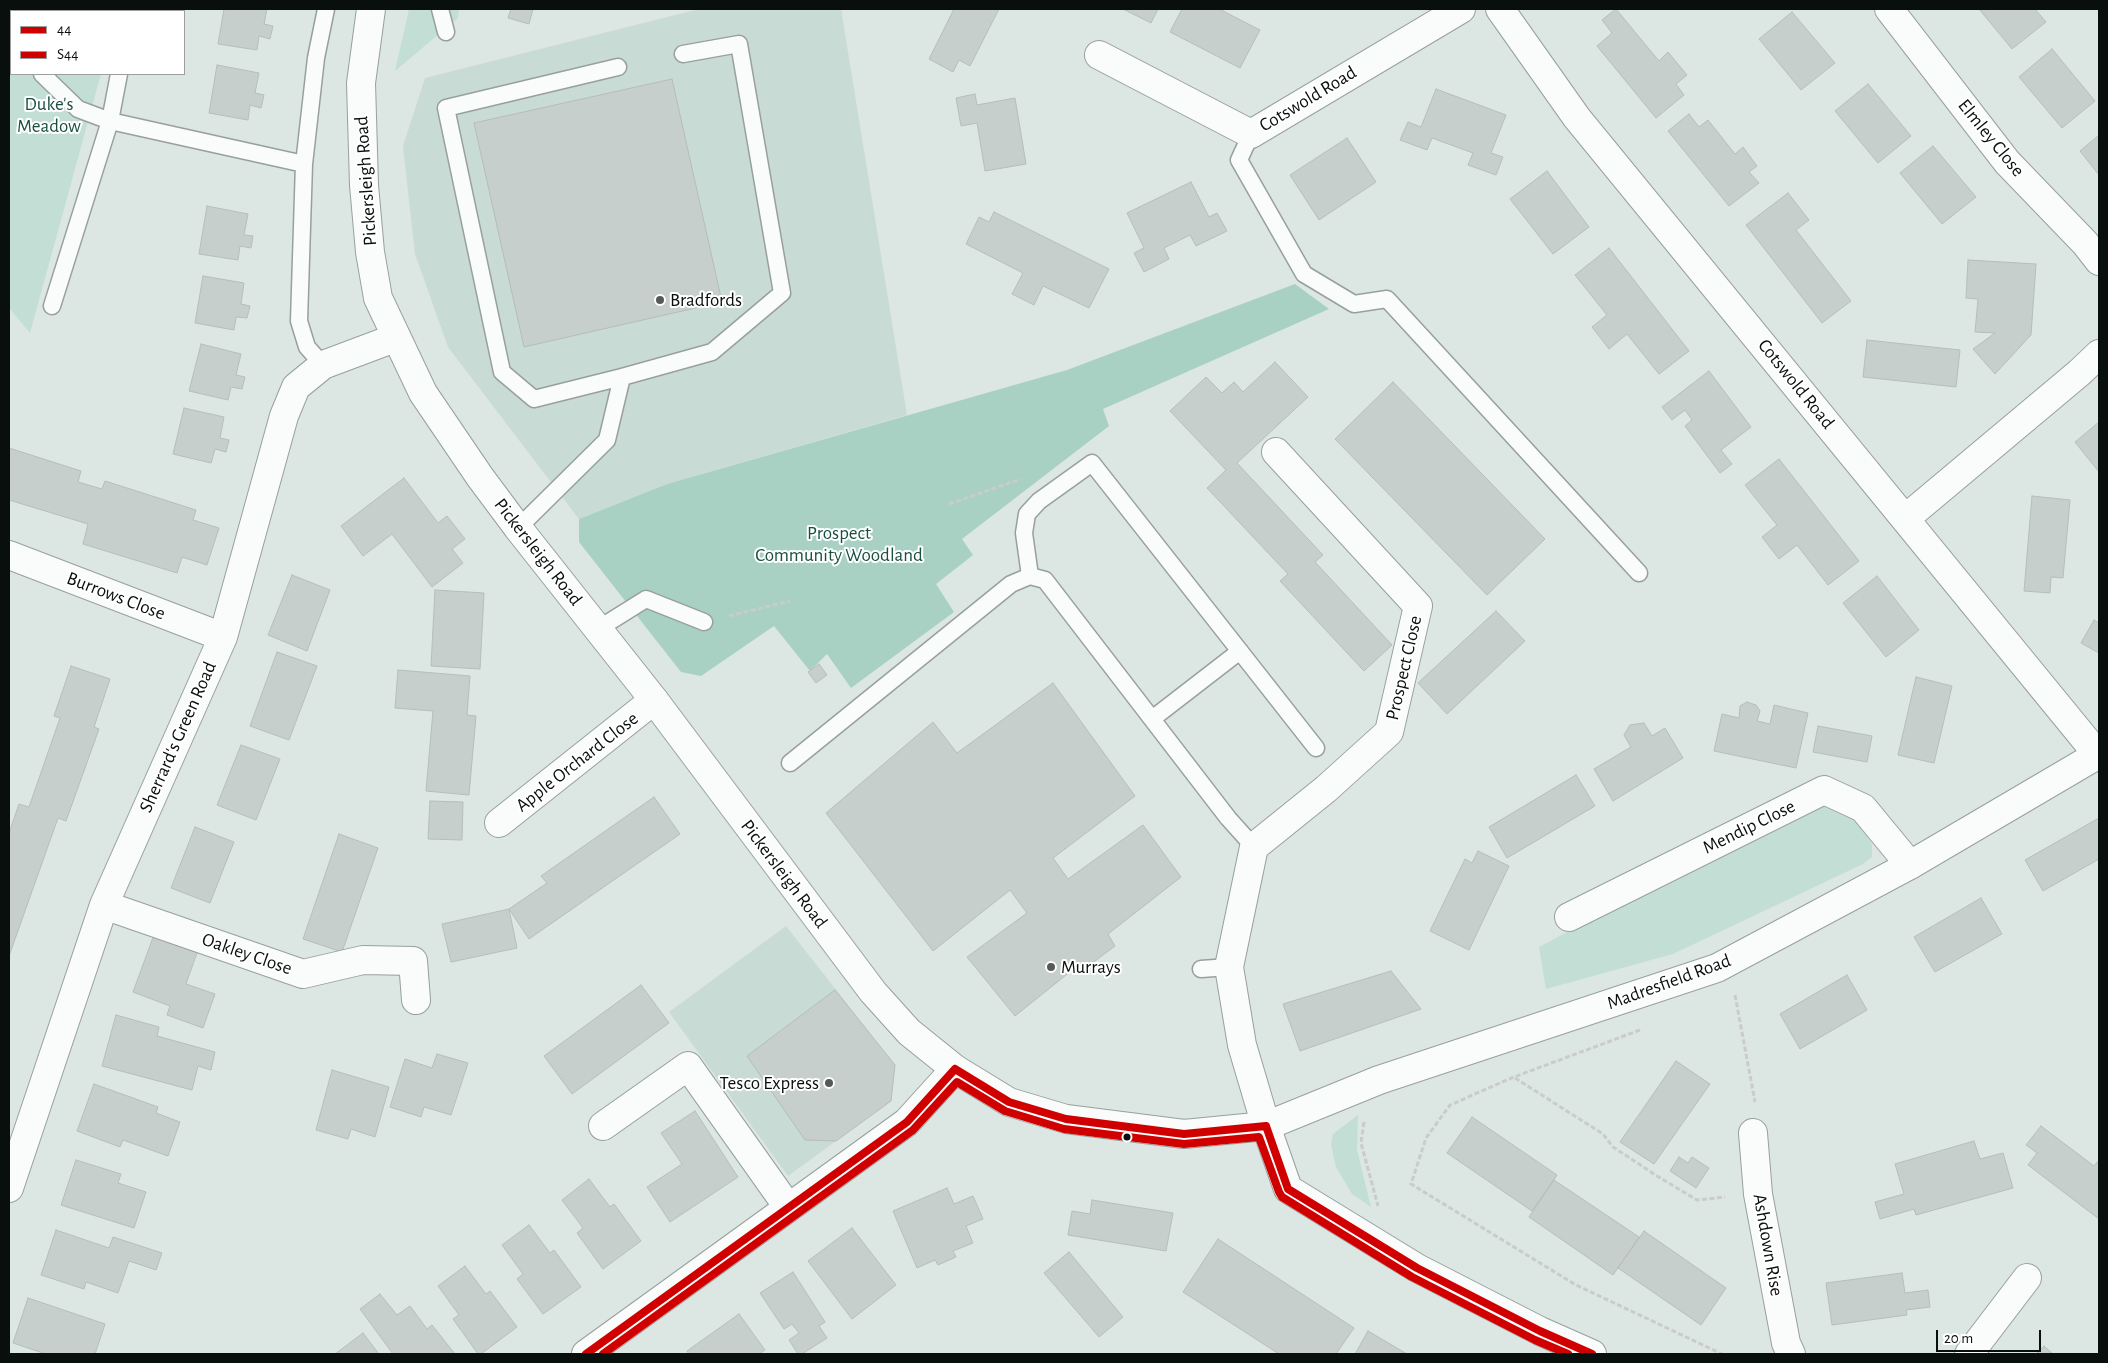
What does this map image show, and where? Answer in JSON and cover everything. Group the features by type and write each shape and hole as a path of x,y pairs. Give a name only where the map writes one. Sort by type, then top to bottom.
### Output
{"street":[{"name":"Pickersleigh Road","path":"371,9 361,83 364,185 370,252 378,298 395,338 423,393 480,477 518,528 654,700 873,992 910,1032 955,1069 1009,1102 1066,1119 1184,1134 1266,1126"},
{"name":"Cotswold Road","path":"1099,55 1251,134 1461,9"},
{"name":"Cotswold Road","path":"1500,9 1578,118 2099,755"},
{"name":"Elmley Close","path":"1890,9 2007,162 2085,243 2099,261"},
{"name":"Sherrard's Green Road","path":"9,1188 104,905 223,638 284,416 296,386 323,365 395,338"},
{"path":"1906,518 2079,374 2099,354"},
{"name":"Prospect Close","path":"1254,847 1326,789 1389,732 1418,606 1276,452"},
{"name":"Burrows Close","path":"9,555 223,638"},
{"name":"Apple Orchard Close","path":"499,823 654,700"},
{"name":"Madresfield Road","path":"1266,1126 1379,1080 1717,968 1910,865 2099,755"},
{"name":"Mendip Close","path":"1569,917 1824,790 1863,808 1910,865"},
{"path":"1254,847 1229,967 1242,1045 1266,1126 1288,1189 1391,1252 1507,1314 1592,1354"},
{"name":"Oakley Close","path":"104,905 303,974 363,960 413,961 416,1000"},
{"path":"603,1126 688,1066 788,1207"},
{"path":"586,1354 907,1122 955,1069"},
{"name":"Ashdown Rise","path":"1753,1133 1758,1194 1786,1343 1792,1354"},
{"path":"1968,1354 2027,1278"}],"lane":[{"path":"323,365 307,347 299,321 304,164 316,58 326,9"},
{"path":"440,9 446,32"},
{"path":"618,67 446,108 502,372 534,399 712,352 782,293 739,44 683,54"},
{"path":"43,75 78,109 110,121 304,164"},
{"path":"52,306 110,121 119,75"},
{"path":"1251,134 1239,160 1304,274 1354,304 1387,299 1639,573"},
{"path":"518,528 607,440 622,377"},
{"path":"1030,576 1024,533 1027,514 1038,501 1092,463 1316,748"},
{"path":"790,763 1011,584 1030,576 1044,580 1228,818 1254,847"},
{"path":"598,629 646,599 704,622"},
{"path":"1152,719 1240,651"},
{"path":"1200,969 1229,967"}],"path":[{"path":"949,504 1028,477"},
{"path":"704,622 790,601"},
{"path":"1726,998 1735,994 1757,1115 1753,1133"},
{"path":"1643,1029 1514,1077 1450,1105 1426,1138 1412,1184 1576,1285 1722,1354"},
{"path":"1514,1077 1603,1134 1613,1147 1697,1200 1758,1194"},
{"path":"1379,1080 1365,1109 1361,1143 1391,1252"}],"shaded area":[{"name":"Bradfords","path":"699,9 841,9 907,415 667,484 579,519 448,347 415,254 403,146 425,78"},
{"path":"786,926 895,1065 891,1101 788,1176 669,1012"}],"green space":[{"name":"Duke's Meadow","path":"9,9 119,9 10,10 10,75 101,75 30,333 9,308"},
{"path":"409,9 459,9 458,18 395,71"},
{"name":"Prospect Community Woodland","path":"1295,284 1329,309 1103,409 1109,426 962,539 973,555 936,584 954,612 851,688 827,654 810,671 774,626 701,676 681,672 579,542 579,519 667,484 1067,370"},
{"path":"1823,802 1852,813 1872,844 1872,857 1863,864 1673,954 1546,989 1539,947 1732,845"},
{"path":"1358,1115 1357,1150 1371,1207 1352,1194 1336,1167 1331,1145 1333,1134"}],"building":[{"path":"224,9 267,9 264,24 273,26 270,39 259,36 257,50 218,44"},
{"path":"511,9 533,9 529,24 508,18"},
{"path":"954,9 999,9 970,66 959,60 953,72 929,59"},
{"path":"1123,9 1158,9 1151,23"},
{"path":"1182,9 1219,9 1260,30 1240,68 1170,32"},
{"path":"1616,9 1659,61 1668,52 1687,75 1676,84 1684,95 1656,118 1597,46 1612,33 1602,20"},
{"path":"1979,9 2035,9 2046,22 2012,49"},
{"path":"1792,12 1835,63 1801,90 1759,39"},
{"path":"2052,49 2095,101 2062,128 2019,77"},
{"path":"217,65 259,73 255,93 264,95 261,108 250,105 248,120 209,113"},
{"path":"672,79 722,302 524,347 474,123"},
{"path":"1868,84 1911,136 1878,163 1835,111"},
{"path":"1436,89 1506,115 1491,153 1503,157 1496,175 1468,165 1473,153 1432,138 1427,150 1400,140 1408,122 1421,127"},
{"path":"975,94 977,105 1015,98 1026,164 985,171 977,123 961,126 956,98"},
{"path":"1689,114 1699,127 1708,120 1735,154 1743,147 1757,166 1749,172 1759,183 1729,206 1668,131"},
{"path":"2099,135 2099,175 2080,151"},
{"path":"1347,138 1376,182 1319,220 1290,175"},
{"path":"1933,146 1976,197 1942,224 1900,173"},
{"path":"1547,171 1589,227 1553,254 1510,199"},
{"path":"1191,182 1209,217 1217,213 1227,231 1196,246 1190,235 1164,248 1169,259 1144,272 1134,253 1144,248 1127,213"},
{"path":"1788,193 1809,220 1796,230 1851,301 1822,323 1746,225"},
{"path":"207,206 248,214 244,235 253,236 251,248 240,246 238,260 199,254"},
{"path":"994,212 1109,269 1089,308 1043,286 1034,305 1012,294 1023,273 966,244 979,217 989,222"},
{"path":"1609,248 1689,351 1659,374 1627,334 1609,349 1592,327 1607,315 1575,275"},
{"path":"1968,260 2036,264 2031,335 1995,374 1973,349 1995,333 1975,332 1978,299 1966,298"},
{"path":"203,276 244,283 241,304 250,306 247,318 236,317 234,330 195,323"},
{"path":"1867,340 1960,350 1956,387 1863,377"},
{"path":"201,344 241,354 236,375 245,377 242,389 231,387 228,400 189,391"},
{"path":"1275,362 1308,397 1237,463 1323,555 1315,562 1392,645 1364,671 1280,581 1288,574 1207,488 1226,470 1170,411 1206,377 1222,393 1234,382 1243,392"},
{"path":"1709,371 1751,427 1721,450 1732,464 1720,473 1685,426 1692,420 1685,410 1672,420 1662,407"},
{"path":"1393,382 1545,539 1487,595 1335,439"},
{"path":"184,408 224,417 220,438 229,440 226,452 215,449 211,463 173,454"},
{"path":"2099,422 2099,472 2075,442"},
{"path":"9,448 81,471 78,482 102,489 105,481 196,510 193,520 219,528 207,565 182,557 177,573 83,544 88,524 9,500"},
{"path":"1779,459 1859,561 1828,585 1797,545 1779,559 1762,537 1777,525 1745,485"},
{"path":"404,478 438,523 447,516 465,539 452,549 463,563 432,587 392,534 363,556 341,526"},
{"path":"2032,496 2070,500 2063,578 2051,577 2050,593 2024,591"},
{"path":"292,575 330,590 307,651 268,635"},
{"path":"1877,576 1919,630 1886,657 1843,603"},
{"path":"435,590 484,593 480,669 431,666"},
{"path":"1496,611 1525,641 1447,714 1418,683"},
{"path":"2094,620 2099,623 2099,653 2081,643"},
{"path":"277,652 317,666 289,740 250,726"},
{"path":"819,664 827,675 816,683 808,672"},
{"path":"71,666 110,679 94,727 99,729 66,821 58,818 9,956 9,833 19,804 29,807 60,718 54,716"},
{"path":"398,670 470,676 467,715 476,716 469,795 426,791 433,711 395,708"},
{"path":"1916,677 1952,686 1934,763 1898,755"},
{"path":"1053,683 1135,796 1053,858 1068,879 1143,825 1181,877 1108,934 1115,946 1087,967 1076,967 1015,1016 967,957 1027,913 1010,890 933,951 826,813 933,722 957,753"},
{"path":"1747,702 1756,705 1760,711 1757,721 1770,724 1774,705 1808,713 1796,768 1714,751 1722,714 1739,718 1740,706"},
{"path":"1644,723 1652,736 1665,728 1683,758 1613,801 1594,769 1631,747 1624,735 1630,725"},
{"path":"1818,726 1872,736 1867,762 1813,752"},
{"path":"241,745 280,759 256,820 217,805"},
{"path":"1576,775 1595,806 1507,858 1489,827"},
{"path":"654,797 680,834 529,939 509,909 547,883 541,876"},
{"path":"430,801 463,802 462,840 428,839"},
{"path":"2099,818 2099,859 2043,891 2025,860"},
{"path":"195,827 234,842 210,903 171,888"},
{"path":"339,834 378,848 342,952 303,939"},
{"path":"1478,851 1509,866 1469,950 1430,931 1465,859 1472,863"},
{"path":"1981,898 2002,934 1935,972 1914,937"},
{"path":"509,909 517,948 451,962 442,924"},
{"path":"155,932 199,947 186,984 215,994 203,1028 167,1015 170,1006 133,992"},
{"path":"1391,971 1421,1009 1300,1051 1283,1004"},
{"path":"1847,975 1867,1010 1800,1049 1780,1014"},
{"path":"641,985 669,1023 572,1094 544,1056"},
{"name":"Tesco Express","path":"835,990 895,1065 891,1101 836,1141 805,1140 747,1056"},
{"path":"116,1015 159,1027 157,1036 215,1052 211,1070 198,1066 192,1090 102,1066"},
{"path":"437,1054 468,1063 451,1115 424,1107 421,1117 390,1107 405,1059 432,1068"},
{"path":"1676,1061 1710,1084 1654,1164 1620,1142"},
{"path":"332,1070 389,1087 375,1137 351,1129 348,1139 316,1130"},
{"path":"94,1084 158,1107 156,1113 180,1122 168,1156 123,1140 120,1147 77,1131"},
{"path":"695,1111 738,1177 670,1222 647,1187 682,1164 661,1133"},
{"path":"1472,1117 1557,1175 1532,1211 1447,1153"},
{"path":"2041,1126 2094,1166 2099,1160 2099,1219 2028,1165 2037,1153 2026,1145"},
{"path":"1974,1141 1980,1159 2003,1153 2013,1188 1916,1215 1914,1209 1880,1219 1875,1202 1904,1194 1895,1164"},
{"path":"1679,1157 1688,1163 1692,1157 1709,1168 1696,1188 1670,1171"},
{"path":"76,1160 121,1174 118,1183 146,1192 134,1228 61,1205"},
{"path":"589,1179 610,1207 614,1204 641,1241 603,1269 577,1233 583,1228 562,1200"},
{"path":"1554,1180 1639,1237 1613,1275 1529,1217"},
{"path":"947,1188 954,1204 973,1196 983,1219 966,1226 973,1243 953,1251 956,1257 938,1265 935,1260 917,1268 893,1211"},
{"path":"1092,1200 1173,1213 1166,1251 1068,1235 1072,1211 1090,1214"},
{"path":"529,1225 550,1253 554,1250 581,1287 543,1314 517,1279 523,1274 502,1245"},
{"path":"852,1228 896,1285 852,1319 808,1261"},
{"path":"56,1230 109,1248 113,1237 162,1253 156,1270 129,1261 118,1293 86,1282 84,1289 41,1275"},
{"path":"1644,1231 1726,1288 1701,1325 1618,1268"},
{"path":"1218,1239 1354,1328 1336,1354 1279,1354 1183,1292"},
{"path":"1069,1252 1123,1317 1099,1337 1044,1273"},
{"path":"465,1266 486,1294 490,1291 517,1327 481,1354 478,1354 453,1319 459,1315 438,1286"},
{"path":"793,1272 825,1322 819,1326 827,1338 802,1354 798,1354 789,1340 799,1333 792,1324 784,1329 760,1293"},
{"path":"1902,1273 1905,1293 1928,1290 1930,1307 1906,1310 1907,1315 1832,1325 1826,1283"},
{"path":"380,1294 397,1315 410,1306 427,1329 432,1325 455,1354 393,1354 360,1309"},
{"path":"28,1298 105,1324 95,1354 46,1354 13,1343"},
{"path":"739,1314 765,1350 759,1354 689,1354 687,1351"},
{"path":"1368,1331 1407,1354 1355,1354"},
{"path":"363,1333 379,1354 335,1354"},
{"path":"2044,1346 2053,1354 2036,1354"}],"transit line":[{"name":"44","path":"955,1069 1009,1102 1066,1119 1184,1134 1266,1126"},
{"name":"44","path":"586,1354 907,1122 955,1069"},
{"name":"S44","path":"603,1354 913,1130 957,1082 1005,1111 1064,1129 1184,1144 1259,1137 1282,1197 1412,1277 1535,1340 1568,1354"},
{"name":"44","path":"1266,1126 1288,1189 1417,1268 1540,1331 1592,1354"}],"place":[{"name":"Bradfords","path":"660,300"},
{"name":"Murrays","path":"1051,967"},
{"name":"Tesco Express","path":"829,1083"}]}
